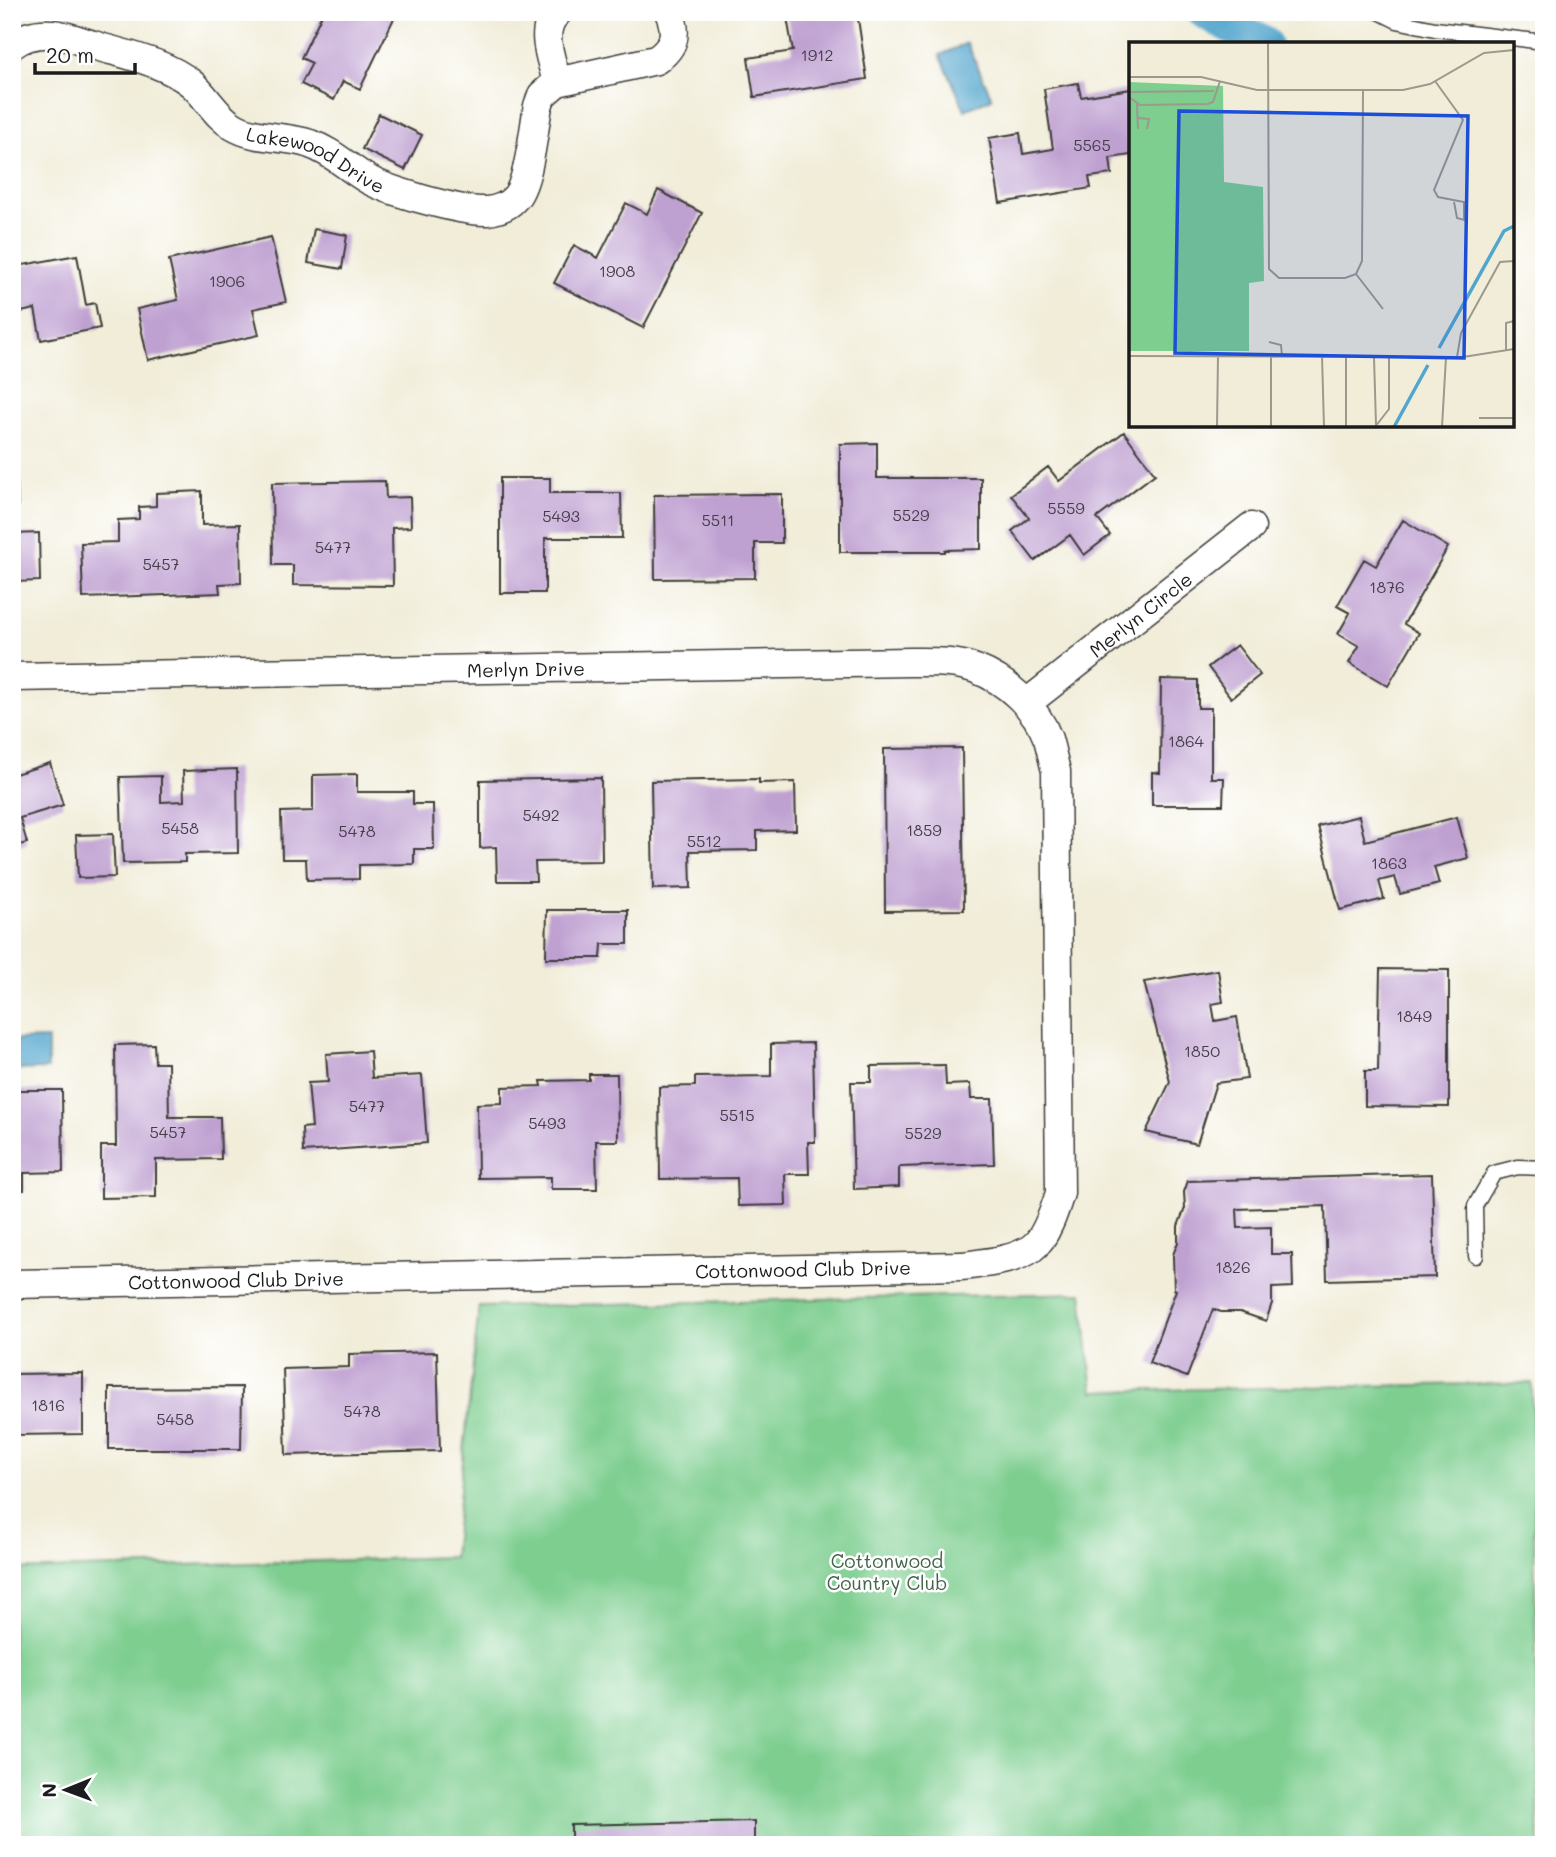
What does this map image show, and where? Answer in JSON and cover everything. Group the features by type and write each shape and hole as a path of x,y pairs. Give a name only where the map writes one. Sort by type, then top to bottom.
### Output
{"street":[{"path":"558,12 549,23 547,31 557,82 656,60 666,53 672,43 674,32 669,12"},
{"name":"Lakewood Drive","path":"12,45 30,35 55,34 158,65 192,84 225,120 247,133 309,143 327,151 365,178 393,190 478,211 500,208 518,195 524,183 538,106 542,95 557,82"},
{"name":"Merlyn Circle","path":"1027,703 1251,527"},
{"name":"Merlyn Drive","path":"12,677 946,663 975,668 1001,682 1027,703"},
{"name":"Cottonwood Club Drive","path":"12,1284 962,1266 1007,1259 1034,1247 1050,1223 1060,1194 1056,771 1047,738 1027,703"}],"lane":[{"path":"1379,12 1397,22 1544,42"},
{"path":"1476,1256 1475,1206 1494,1173 1518,1167 1544,1168"}],"green space":[{"name":"Cottonwood Country Club","path":"1082,1293 1093,1391 1532,1383 1539,1845 12,1845 12,1570 453,1557 479,1307"}],"water":[{"path":"967,43 992,98 965,110 940,55"},
{"path":"48,1039 48,1069 12,1070 12,1040"}],"building":[{"path":"323,12 397,12 360,89 343,81 334,100 301,84 312,63 301,58"},
{"path":"786,12 857,12 867,79 754,97 748,58 793,51"},
{"path":"1078,83 1081,97 1129,89 1129,155 1110,158 1112,174 1089,177 1091,188 1000,203 989,138 1020,133 1023,154 1053,149 1044,89"},
{"path":"379,114 422,135 405,170 362,149"},
{"path":"658,190 702,213 643,328 554,283 574,245 598,258 626,203 647,214"},
{"path":"314,229 347,235 342,269 308,263"},
{"path":"271,237 286,302 253,309 259,335 148,360 137,309 178,300 169,260"},
{"path":"77,255 86,305 95,303 100,328 41,340 35,309 12,314 12,267"},
{"path":"1124,432 1155,474 1097,518 1110,535 1084,555 1070,535 1035,561 1012,531 1029,518 1011,495 1048,467 1059,481"},
{"path":"877,443 877,478 981,478 981,549 945,552 840,552 840,444"},
{"path":"12,476 17,476 18,516 12,516"},
{"path":"500,478 550,478 550,493 621,493 622,538 545,538 545,593 500,593"},
{"path":"385,481 386,498 410,497 411,527 392,528 393,586 293,585 293,565 273,565 272,483"},
{"path":"202,491 202,525 240,524 241,583 219,584 220,593 83,598 81,543 118,542 118,520 139,519 139,507 156,506 156,493"},
{"path":"782,494 782,543 755,543 755,578 655,579 654,495"},
{"path":"1403,520 1448,547 1404,624 1419,633 1388,686 1349,663 1359,646 1338,634 1350,613 1337,606 1364,559 1376,566"},
{"path":"39,533 40,581 12,582 12,534"},
{"path":"1237,645 1260,675 1231,698 1208,667"},
{"path":"1161,679 1198,680 1198,708 1211,708 1211,778 1224,778 1223,805 1152,805 1152,772 1160,773"},
{"path":"962,748 964,910 885,911 884,749"},
{"path":"50,763 63,805 20,818 27,843 12,847 12,775"},
{"path":"237,769 238,853 185,854 185,862 123,863 120,777 161,776 161,802 184,801 183,771"},
{"path":"357,774 357,792 413,792 413,804 433,804 434,849 414,849 414,864 359,865 359,879 307,880 306,859 282,859 281,812 313,811 313,775"},
{"path":"601,778 602,861 535,862 536,881 497,881 496,847 480,848 480,780"},
{"path":"759,779 759,783 795,782 796,830 757,831 757,850 690,851 691,888 653,889 651,781"},
{"path":"1359,816 1365,841 1457,817 1468,858 1434,867 1439,884 1400,894 1395,877 1379,881 1384,899 1340,910 1318,826"},
{"path":"113,834 115,877 78,878 76,835"},
{"path":"547,910 628,910 628,944 602,944 601,958 546,958"},
{"path":"1380,969 1449,970 1449,1107 1365,1106 1365,1071 1378,1071"},
{"path":"1218,970 1223,1002 1212,1004 1215,1021 1237,1017 1247,1079 1216,1083 1197,1144 1146,1132 1170,1082 1144,982"},
{"path":"813,1043 815,1142 808,1142 809,1174 785,1174 786,1205 738,1206 737,1178 660,1179 659,1087 695,1086 695,1077 771,1076 771,1044"},
{"path":"154,1044 155,1063 168,1063 169,1117 220,1117 221,1159 156,1160 156,1197 101,1198 101,1146 116,1146 115,1045"},
{"path":"370,1051 372,1078 422,1075 427,1143 303,1152 302,1128 312,1127 308,1083 328,1082 326,1054"},
{"path":"945,1065 946,1085 970,1084 971,1099 992,1099 994,1164 899,1167 899,1187 854,1189 851,1082 871,1082 871,1066"},
{"path":"589,1074 617,1074 618,1141 596,1141 597,1189 551,1189 551,1177 478,1178 477,1104 502,1103 502,1087 542,1086 541,1081 589,1080"},
{"path":"12,1090 62,1090 63,1172 24,1173 24,1190 12,1190"},
{"path":"1432,1174 1435,1277 1327,1280 1325,1206 1237,1209 1238,1228 1271,1227 1271,1254 1292,1254 1293,1287 1272,1288 1272,1303 1266,1321 1240,1312 1213,1309 1187,1377 1149,1363 1176,1290 1173,1255 1178,1242 1178,1226 1185,1208 1184,1192 1188,1181"},
{"path":"437,1352 440,1451 286,1455 283,1369 349,1367 349,1354"},
{"path":"83,1373 83,1434 12,1435 12,1374"},
{"path":"242,1387 241,1449 109,1449 109,1388"},
{"path":"754,1821 754,1845 571,1845 571,1825"}],"waterway":[{"path":"1205,12 1260,42"}]}
